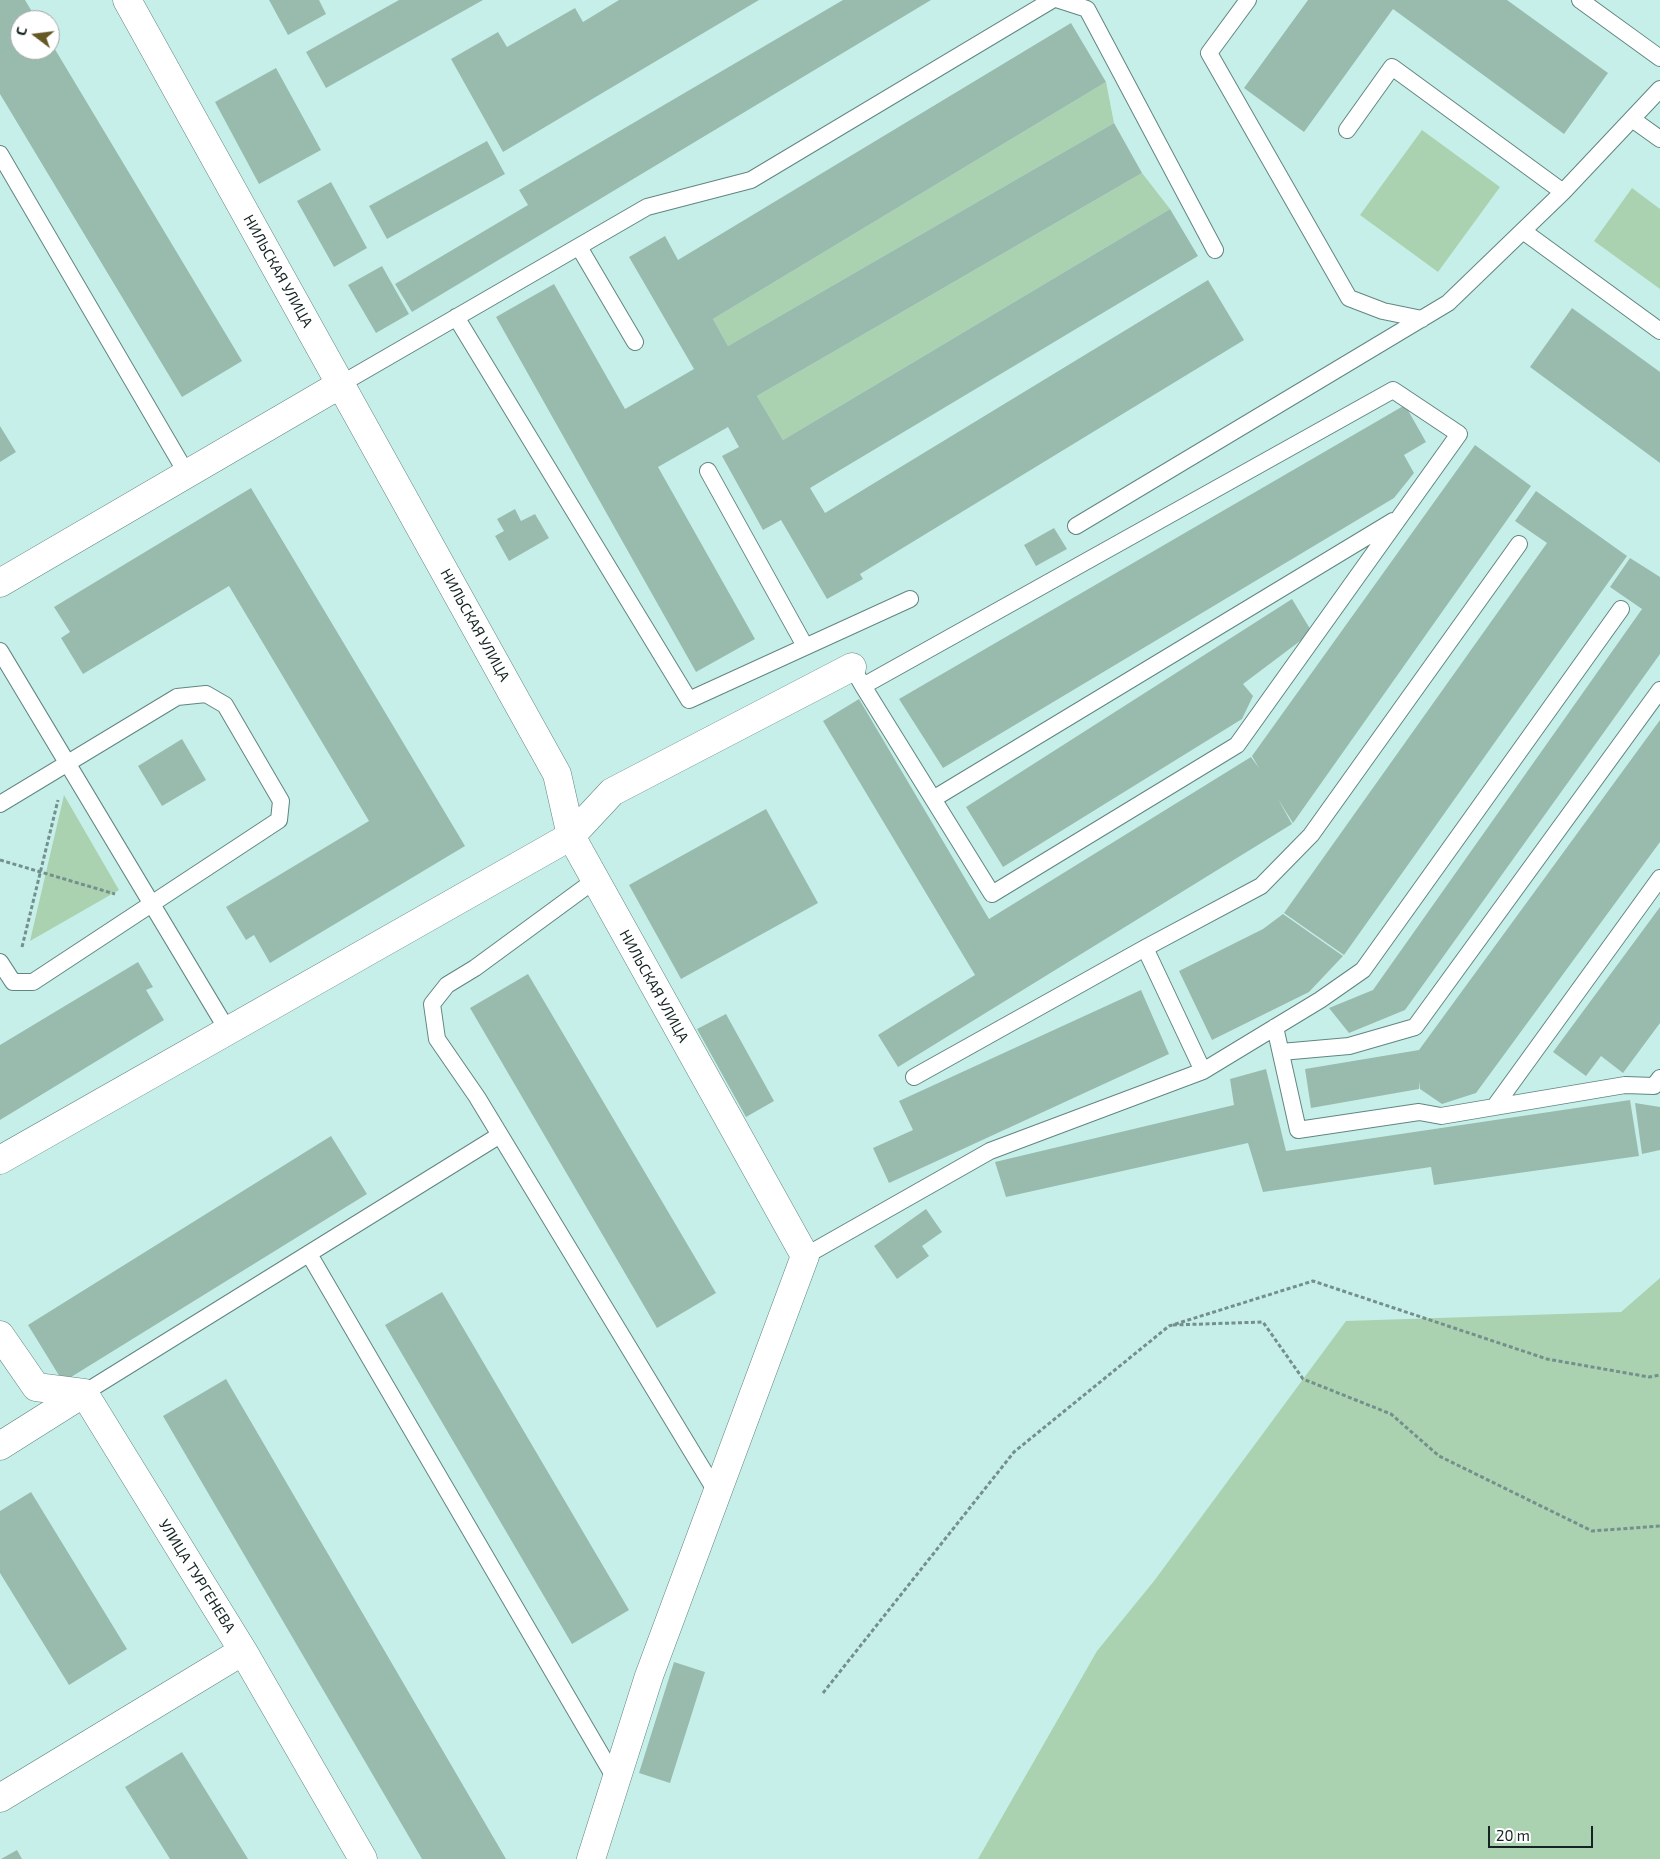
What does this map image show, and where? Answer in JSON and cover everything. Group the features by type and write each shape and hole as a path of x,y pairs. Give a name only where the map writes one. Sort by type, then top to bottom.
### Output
{"street":[{"name":"НИЛЬСКАЯ УЛИЦА","path":"127,0 557,774 571,836 805,1256"},
{"path":"0,583 341,384"},
{"path":"0,1160 571,836 612,792 857,677"},
{"path":"591,1859 649,1676 805,1256"},
{"path":"0,1334 36,1387 84,1392"},
{"path":"0,1446 84,1392"},
{"name":"УЛИЦА ТУРГЕНЕВА","path":"84,1392 243,1651 363,1859"},
{"path":"0,1798 243,1651"}],"lane":[{"path":"341,384 647,207 750,180 1052,0"},
{"path":"1059,0 1087,9 1215,250"},
{"path":"1248,0 1209,53 1349,298 1384,312 1422,319"},
{"path":"1580,0 1660,58"},
{"path":"1347,130 1392,67 1563,192"},
{"path":"1076,526 1448,303 1563,192 1660,89"},
{"path":"1632,119 1660,139"},
{"path":"0,154 187,474"},
{"path":"1523,231 1660,331"},
{"path":"579,247 635,342"},
{"path":"456,317 689,700 910,599"},
{"path":"1393,390 1459,434 1237,745 992,894 857,677 1393,390"},
{"path":"708,471 805,646"},
{"path":"933,798 1400,517"},
{"path":"914,1077 1262,886 1311,835 1519,544"},
{"path":"805,1256 990,1151 1204,1071 1320,1000 1363,970 1621,609"},
{"path":"0,652 228,1031"},
{"path":"1281,1052 1349,1046 1416,1027 1660,690"},
{"path":"0,804 177,697 206,694 225,705 281,801 279,820 33,982 13,982 0,962"},
{"path":"1495,1106 1660,878"},
{"path":"595,880 475,968 447,985 432,1004 437,1038 500,1135 717,1493"},
{"path":"1146,948 1204,1071"},
{"path":"1275,1028 1298,1130 1419,1112 1440,1116 1625,1085 1654,1086 1660,1078"},
{"path":"84,1392 500,1135"},
{"path":"309,1254 616,1780"}],"path":[{"path":"13,982 67,763"},
{"path":"0,860 152,905"},
{"path":"823,1693 1014,1452 1169,1326 1313,1281 1547,1359 1649,1377 1660,1375"},
{"path":"1169,1326 1264,1322 1303,1380 1391,1414 1439,1456 1592,1531 1660,1526"}],"green space":[{"path":"1106,82 1114,123 728,346 713,319"},
{"path":"1422,130 1500,187 1438,272 1360,215"},
{"path":"1142,173 1170,209 783,440 757,396"},
{"path":"1632,188 1660,209 1660,289 1594,241"},
{"path":"64,795 119,890 30,941"},
{"path":"1660,1278 1660,1859 978,1859 1097,1651 1154,1581 1346,1321 1621,1312"}],"building":[{"path":"0,0 25,0 31,10 10,10 10,60 60,60 60,58 242,361 182,397 0,94"},
{"path":"269,0 319,0 326,14 288,35"},
{"path":"399,0 483,0 326,88 306,52"},
{"path":"619,0 759,0 503,152 451,59 498,32 507,47 575,8 583,22"},
{"path":"843,0 931,0 412,312 395,284 528,205 519,190"},
{"path":"1308,0 1507,0 1608,73 1564,134 1393,9 1304,132 1244,88"},
{"path":"1071,23 1106,82 713,319 728,346 1114,123 1142,173 757,396 783,440 1170,209 1198,256 810,488 825,513 1208,280 1244,340 860,574 863,579 827,599 781,520 763,530 722,456 739,447 728,427 658,467 755,639 696,672 496,317 554,284 625,409 694,369 629,257 665,236 678,260"},
{"path":"276,68 321,150 259,184 215,102"},
{"path":"487,141 505,174 387,239 369,206"},
{"path":"331,182 367,248 334,267 297,201"},
{"path":"382,266 409,314 376,333 348,285"},
{"path":"1572,308 1660,372 1660,463 1530,367"},
{"path":"1405,405 1426,442 1404,455 1414,473 1394,498 943,768 899,699"},
{"path":"0,426 16,452 0,462"},
{"path":"1475,445 1531,486 1293,823 1278,799 1292,824 898,1067 878,1035 975,975 823,721 859,699 989,919 1251,757 1259,768 1252,756"},
{"path":"251,488 465,846 270,963 254,935 246,940 226,907 369,821 229,586 83,674 61,638 70,632 54,607"},
{"path":"1536,491 1627,556 1344,955 1284,913 1547,543 1515,521"},
{"path":"515,509 521,521 535,514 549,538 509,561 495,536 504,531 497,519"},
{"path":"1054,528 1067,549 1036,566 1024,545"},
{"path":"1630,558 1660,577 1660,654 1405,1010 1349,1033 1329,1008 1373,990 1642,609 1610,587"},
{"path":"1292,599 1312,632 1243,684 1253,696 1242,719 1003,867 966,807"},
{"path":"1660,720 1660,842 1476,1093 1442,1104 1420,1089 1419,1081 1419,1089 1311,1108 1305,1069 1419,1050"},
{"path":"182,739 206,780 162,806 138,766"},
{"path":"766,809 818,903 681,979 629,885"},
{"path":"1660,907 1660,1023 1623,1073 1601,1056 1586,1076 1553,1052"},
{"path":"1283,914 1343,956 1309,992 1212,1040 1179,971 1263,929"},
{"path":"138,962 153,987 146,990 164,1020 0,1120 0,1045"},
{"path":"528,974 716,1293 657,1328 470,1008"},
{"path":"1141,990 1169,1054 889,1183 873,1148 913,1130 899,1101"},
{"path":"726,1014 774,1101 746,1117 697,1029"},
{"path":"1266,1069 1286,1151 1630,1100 1639,1156 1434,1185 1431,1167 1263,1192 1248,1143 1006,1197 995,1162 1234,1105 1230,1079"},
{"path":"1635,1103 1660,1107 1660,1150 1642,1154"},
{"path":"331,1136 367,1194 63,1382 28,1325"},
{"path":"926,1209 942,1232 922,1246 929,1256 897,1279 874,1246"},
{"path":"442,1292 629,1610 572,1644 385,1325"},
{"path":"226,1379 506,1859 422,1859 163,1416"},
{"path":"31,1492 127,1649 69,1685 0,1573 0,1511"},
{"path":"674,1662 705,1672 670,1783 639,1773"},
{"path":"182,1752 248,1859 170,1859 125,1787"},
{"path":"17,1850 22,1859 1,1859"}]}
